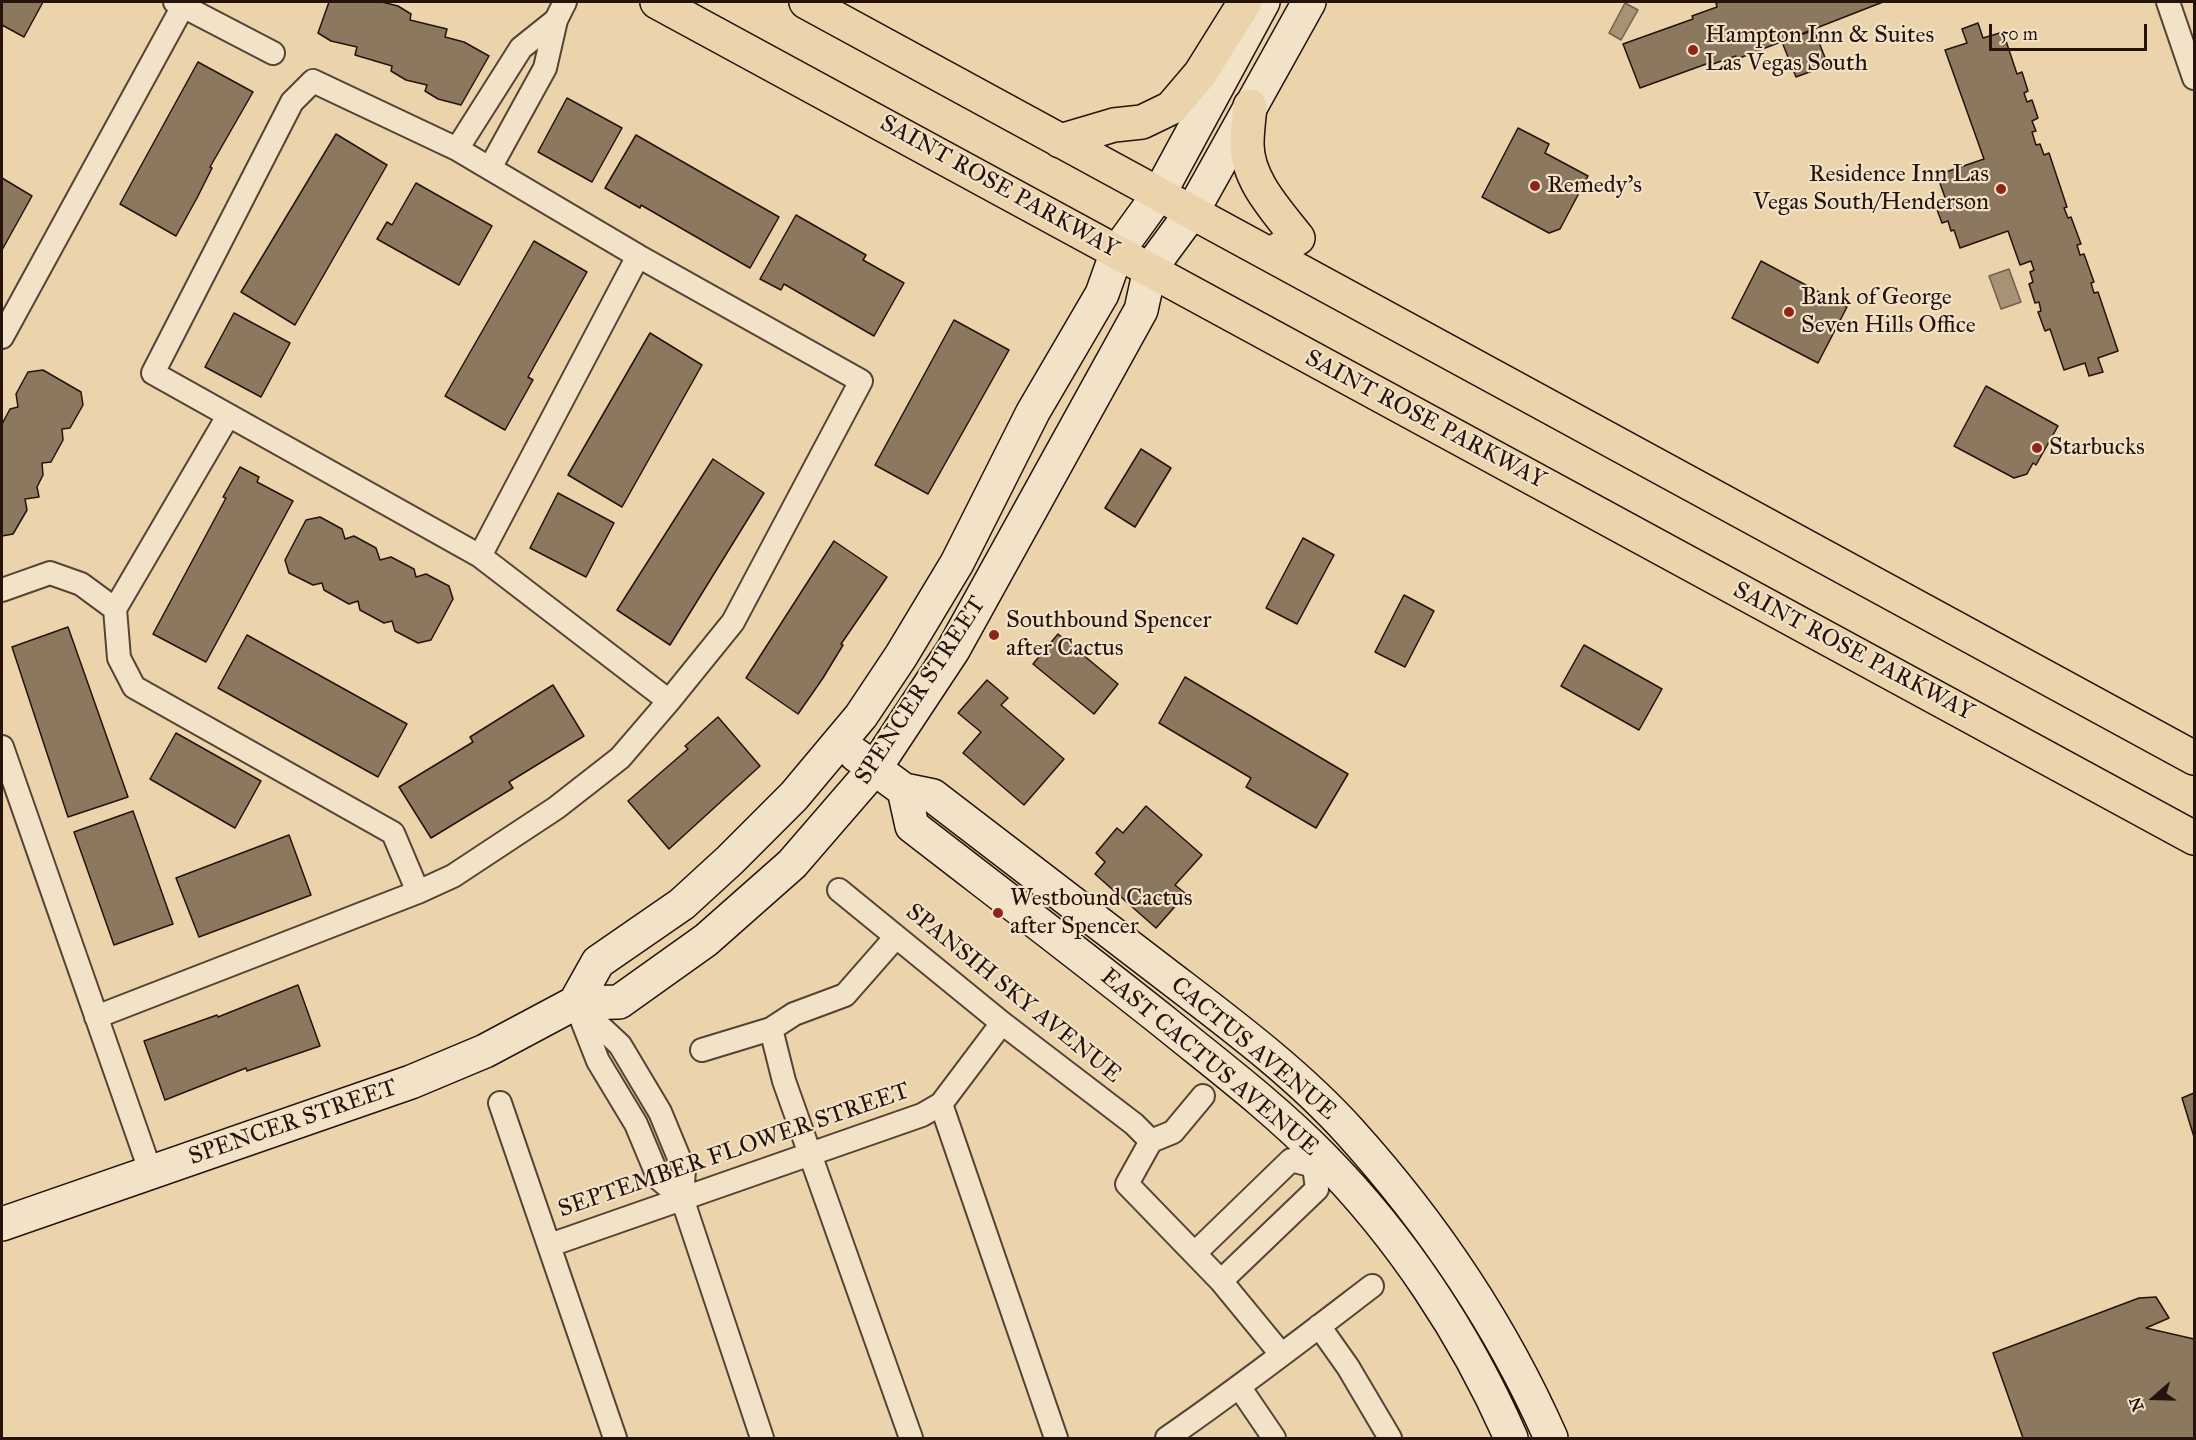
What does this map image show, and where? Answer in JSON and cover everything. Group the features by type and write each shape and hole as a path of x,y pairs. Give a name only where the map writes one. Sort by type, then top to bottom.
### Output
{"highway":[{"name":"SAINT ROSE PARKWAY","path":"657,2 2194,838"},
{"path":"806,2 2194,758"},
{"path":"1060,141 1114,125 1142,122 1172,108 1200,74 1245,2"},
{"path":"1250,106 1247,145 1250,164 1272,205 1298,238 1271,254"}],"main road":[{"name":"SPENCER STREET","path":"2,1224 411,1082 485,1051 575,1003 619,1002 706,940 792,864 857,755 901,656 957,563 1033,412 1102,294 1117,252 1160,194 1263,2"},
{"path":"1150,269 1192,212 1309,2"},
{"name":"SPENCER STREET","path":"575,1003 598,962 682,904 794,796 857,755 935,679 987,590 1032,503 1141,310 1150,269"},
{"name":"CACTUS AVENUE","path":"857,755 904,790 933,796 1245,1037 1349,1131 1387,1174 1489,1316 1514,1359 1545,1424"},
{"name":"EAST CACTUS AVENUE","path":"904,790 912,826 1255,1095 1386,1229 1448,1318 1495,1403 1511,1438"},
{"path":"1034,921 1056,923 1120,967 1132,972 1152,964"},
{"path":"1245,1037 1256,1063 1315,1125 1320,1136 1318,1161 1340,1157 1349,1161 1405,1222 1421,1233 1434,1237"},
{"path":"1448,1318 1460,1320 1472,1328 1483,1343 1514,1400 1545,1424"}],"street":[{"path":"2168,2 2194,78"},
{"path":"2,337 179,4 273,53"},
{"path":"457,149 521,48 561,11"},
{"path":"490,168 545,68 561,11"},
{"path":"96,1017 418,892 453,876 556,808 620,758 669,701 732,622 861,381 638,256 457,149 313,81 292,102 153,373 480,555 669,701"},
{"path":"480,555 638,256"},
{"path":"228,416 115,609 119,658 134,687 393,833 418,892"},
{"path":"2,590 50,573 81,584 115,609"},
{"path":"2,747 151,1173"},
{"name":"SPANSIH SKY AVENUE","path":"839,890 879,920 895,938 1002,1023 1134,1124 1151,1141"},
{"path":"702,1050 771,1029 794,1014 845,995 895,938"},
{"path":"575,1003 598,1061 636,1125 659,1179 682,1198 762,1438"},
{"name":"SEPTEMBER FLOWER STREET","path":"550,1245 922,1115 941,1104 1002,1023"},
{"path":"771,1029 784,1081 911,1438"},
{"path":"1203,1096 1173,1132 1151,1141 1127,1184 1221,1281 1281,1354"},
{"path":"500,1103 615,1438"},
{"path":"941,1104 1056,1438"},
{"path":"1195,1253 1291,1160 1318,1161 1317,1189 1221,1281"},
{"path":"1167,1438 1240,1388 1281,1354 1372,1286"},
{"path":"1319,1326 1348,1367 1390,1438"},
{"path":"1240,1388 1274,1438"}],"shaded area":[{"path":"1625,3 1638,10 1621,40 1609,33"},
{"path":"2009,269 2021,302 2001,309 1989,276"}],"building":[{"path":"2,2 43,2 24,37 2,25"},
{"path":"329,2 382,2 398,6 411,14 410,20 447,29 445,37 464,42 489,56 461,105 438,99 425,91 427,85 406,80 391,71 392,66 355,55 357,47 331,41 318,33"},
{"name":"Hampton Inn & Suites Las Vegas South","path":"1883,2 1737,59 1736,56 1710,65 1709,63 1640,88 1623,44 1693,19 1692,16 1717,7 1716,3"},
{"name":"Residence Inn Las Vegas South/Henderson","path":"1978,23 1983,38 2003,32 2017,74 2022,72 2028,91 2024,93 2027,102 2032,100 2038,118 2032,121 2036,131 2032,132 2036,145 2040,144 2044,155 2049,153 2067,207 2064,208 2068,218 2071,217 2081,244 2077,245 2080,255 2084,254 2094,282 2091,283 2094,293 2098,292 2118,351 2098,358 2103,372 2089,376 2085,363 2064,370 2050,329 2045,331 2038,312 2041,311 2039,302 2035,303 2029,284 2033,282 2030,272 2034,270 2031,261 2020,265 2008,231 1960,248 1954,230 1951,231 1948,221 1942,223 1936,207 1947,203 1937,175 1984,159 1945,50 1967,43 1962,29"},
{"path":"1814,30 1828,65 1796,77 1782,42"},
{"path":"198,62 253,92 210,167 212,168 176,236 120,204"},
{"path":"567,98 622,128 592,182 538,152"},
{"name":"Remedy's","path":"1518,128 1549,144 1545,153 1588,176 1560,229 1549,233 1482,197"},
{"path":"336,134 387,165 295,325 241,292"},
{"path":"636,135 779,217 750,268 641,205 640,208 605,188"},
{"path":"2,178 32,196 2,250"},
{"path":"416,183 492,226 459,285 377,239 387,222 392,225"},
{"path":"796,215 866,255 863,260 904,283 874,336 784,284 781,290 760,279"},
{"path":"534,241 587,272 528,377 533,380 505,430 445,396"},
{"name":"Bank of George Seven Hills Office","path":"1761,261 1847,307 1818,363 1732,318"},
{"path":"234,313 290,343 261,397 205,367"},
{"path":"954,320 1009,350 928,494 875,465"},
{"path":"650,333 702,365 622,507 568,475"},
{"path":"43,370 81,392 83,405 70,428 62,429 63,440 51,462 42,463 43,475 37,487 39,497 25,499 27,510 13,534 2,536 2,424 10,409 18,407 16,394 28,372"},
{"path":"1986,386 2058,426 2036,465 2033,463 2027,474 2014,478 1954,446"},
{"path":"1141,449 1171,468 1135,527 1105,508"},
{"path":"713,459 764,493 670,645 617,610"},
{"path":"240,467 259,477 257,482 293,501 206,662 153,634 226,498 223,497"},
{"path":"558,493 614,523 586,577 530,548"},
{"path":"320,517 342,529 345,539 354,536 376,548 380,560 391,557 414,569 416,577 426,574 449,586 453,599 431,640 418,643 395,631 392,621 384,623 360,610 358,601 349,604 324,590 322,583 313,585 289,573 285,560 306,520"},
{"path":"1303,538 1334,555 1297,624 1266,608"},
{"path":"834,541 887,577 841,644 843,645 823,678 798,714 746,678"},
{"path":"1404,595 1434,611 1405,667 1375,652"},
{"path":"68,627 128,797 68,817 12,647"},
{"path":"1058,634 1118,684 1094,714 1033,664"},
{"path":"247,635 407,724 378,777 218,688"},
{"path":"1584,645 1662,689 1639,730 1561,686"},
{"path":"1185,677 1348,774 1316,828 1246,787 1251,778 1159,723"},
{"path":"987,680 1008,698 1001,705 1064,759 1024,805 963,753 981,732 958,713"},
{"path":"553,685 584,736 509,782 513,788 431,838 399,787 473,742 470,737"},
{"path":"718,717 760,766 669,849 628,801 688,749 685,746"},
{"path":"176,733 261,781 235,828 150,779"},
{"path":"1146,806 1202,855 1175,885 1186,894 1156,928 1095,874 1105,862 1096,853 1117,828 1123,833"},
{"path":"133,811 173,924 114,945 74,832"},
{"path":"289,835 311,895 199,937 176,878"},
{"path":"298,985 320,1046 247,1071 246,1068 165,1100 144,1041 217,1015 218,1017"},
{"path":"2194,1093 2194,1137 2182,1098"},
{"path":"2156,1297 2169,1318 2146,1328 2194,1339 2194,1438 2023,1438 1993,1353 2139,1298"}],"place":[{"name":"Hampton Inn & Suites Las Vegas South","path":"1693,50"},
{"name":"Remedy's","path":"1535,186"},
{"name":"Residence Inn Las Vegas South/Henderson","path":"2001,189"},
{"name":"Bank of George Seven Hills Office","path":"1789,312"},
{"name":"Starbucks","path":"2037,448"},
{"name":"Southbound Spencer after Cactus","path":"994,635"},
{"name":"Westbound Cactus after Spencer","path":"998,913"}]}
